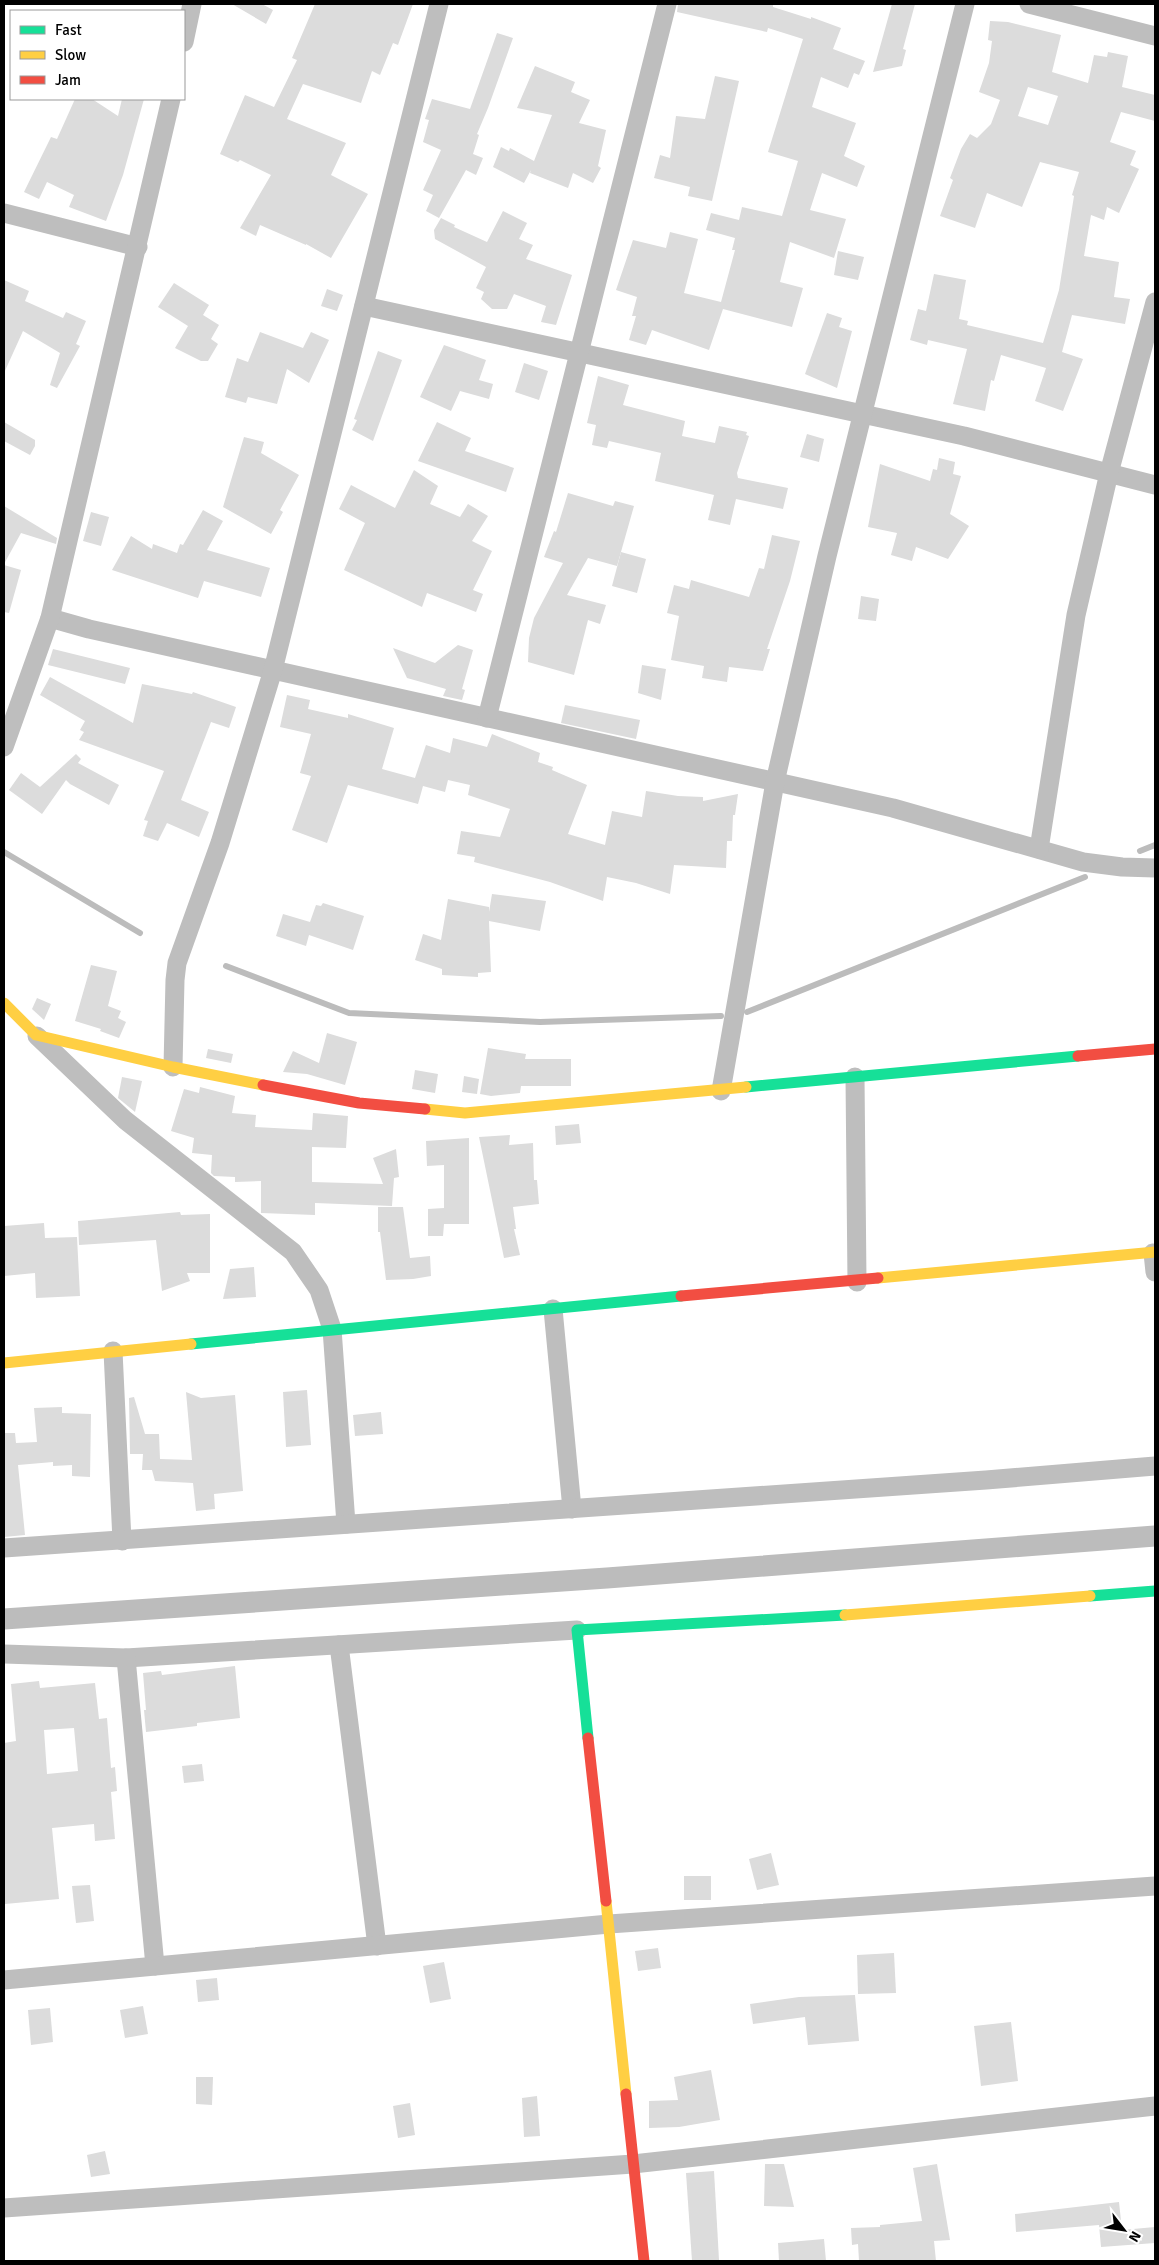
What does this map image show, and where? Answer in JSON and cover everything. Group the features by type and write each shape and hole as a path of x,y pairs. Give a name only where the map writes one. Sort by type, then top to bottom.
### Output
{"street":[{"path":"185,37 192,4"},
{"path":"173,1067 177,963 220,843 273,670 440,4"},
{"path":"487,718 667,4"},
{"path":"722,1091 775,782 827,556 964,4"},
{"path":"1029,4 1155,36"},
{"path":"4,747 50,618 171,100"},
{"path":"4,213 138,247"},
{"path":"1040,848 1076,615 1109,473 1155,302"},
{"path":"364,306 964,436 1155,485"},
{"path":"50,618 89,629 892,808 1040,848 1083,862 1122,867 1155,868"},
{"path":"4,1003 125,1120 293,1252 319,1290 332,1329 346,1524"},
{"path":"36,1035 173,1067 359,1104 465,1113 722,1091 1155,1049"},
{"path":"855,1077 857,1282"},
{"path":"4,1363 332,1329 857,1282 1154,1253 1155,1272"},
{"path":"553,1309 572,1509"},
{"path":"113,1352 122,1541"},
{"path":"4,1548 1155,1466"},
{"path":"4,1654 126,1658 928,1610 1155,1590"},
{"path":"577,1630 644,2261"},
{"path":"339,1645 377,1946"},
{"path":"126,1658 155,1966"},
{"path":"4,1980 609,1924 1155,1886"},
{"path":"4,2208 633,2164 1155,2106"}],"building":[{"path":"232,4 262,4 273,10 266,24"},
{"path":"315,4 413,4 398,45 393,43 380,75 372,71 361,103 303,84 287,119 346,143 331,175 368,194 331,258 306,244 260,225 256,236 240,228 271,175 240,160 238,162 220,154 245,95 274,107 297,60 292,58"},
{"path":"678,4 773,4 773,7 811,19 811,17 841,28 833,49 865,61 859,75 854,73 848,88 821,77 812,107 856,123 844,156 865,166 857,187 822,173 810,210 846,219 834,258 790,242 780,282 803,288 792,327 723,309 709,350 652,330 646,345 629,340 636,316 632,316 637,297 616,290 633,240 666,248 670,232 698,239 684,293 721,302 735,250 732,250 735,238 706,230 711,213 739,220 742,207 782,216 798,161 768,152 803,39 768,28 767,32 677,12"},
{"path":"892,4 915,4 903,49 906,50 902,66 873,72"},
{"path":"990,21 1008,22 1061,35 1052,72 1088,83 1094,55 1107,57 1108,52 1128,56 1122,87 1155,95 1155,121 1121,112 1110,142 1136,151 1130,165 1139,169 1119,213 1107,207 1104,220 1091,215 1084,256 1119,262 1114,297 1130,299 1125,324 1072,315 1062,352 1083,359 1063,411 1035,401 1046,368 1001,355 994,381 991,380 985,411 953,404 967,349 928,340 927,345 910,340 918,309 926,311 934,274 966,280 959,319 968,321 967,325 1043,343 1059,290 1074,196 1072,195 1079,172 1040,162 1022,207 987,193 975,228 940,216 953,180 950,178 961,149 970,134 977,138 991,124 1000,100 979,92 989,63 992,41 988,40","holes":["1028,87 1058,96 1048,125 1018,116"]},
{"path":"497,33 513,38 477,134 479,135 473,154 483,158 476,175 466,170 439,218 426,211 433,195 423,190 441,150 423,142 429,120 425,119 432,99 470,109"},
{"path":"535,66 575,82 571,92 590,100 579,123 606,130 598,166 601,168 593,183 573,173 568,188 530,173 531,170 524,183 493,167 501,147 509,151 510,148 534,161 552,115 517,108"},
{"path":"715,76 739,81 712,201 688,196 690,187 654,178 660,155 670,158 676,116 705,119"},
{"path":"75,100 94,100 118,116 122,100 144,100 123,175 106,221 69,207 74,195 47,182 39,199 24,192 51,137 57,139"},
{"path":"503,211 527,223 519,239 533,245 526,259 572,275 556,325 541,322 546,306 514,294 507,309 492,309 481,299 484,292 476,288 486,267 435,239 434,230 441,218 455,225 454,227 487,242"},
{"path":"838,251 864,257 858,280 834,275"},
{"path":"4,280 29,291 25,301 63,318 66,312 86,321 76,344 80,346 57,388 50,385 60,353 23,331 4,373"},
{"path":"174,283 209,305 203,315 219,325 211,339 218,344 208,361 201,361 175,348 188,326 158,307"},
{"path":"327,289 343,295 337,311 321,306"},
{"path":"827,313 842,318 839,327 852,331 837,388 805,374"},
{"path":"260,332 303,348 311,332 329,340 309,383 287,369 277,404 248,397 246,403 225,397 237,358 248,362"},
{"path":"444,345 486,360 479,380 493,384 489,399 460,391 451,411 420,397"},
{"path":"378,351 402,360 373,441 352,430 357,420 354,419"},
{"path":"524,363 548,371 539,400 515,392"},
{"path":"598,376 629,385 623,405 685,421 682,436 715,443 719,426 747,432 746,435 749,436 737,473 738,478 788,488 783,509 736,499 730,525 708,520 714,495 655,481 661,453 609,441 607,448 592,445 596,425 587,423"},
{"path":"4,422 35,440 35,446 30,455 4,441"},
{"path":"437,422 471,438 465,451 514,468 506,492 418,461"},
{"path":"807,434 824,439 819,462 800,457"},
{"path":"244,437 264,442 261,453 299,475 280,510 283,512 271,534 223,507"},
{"path":"939,458 955,462 953,474 961,476 950,514 969,526 948,559 916,547 912,561 891,555 897,533 868,527 880,464 930,481 933,469 937,470"},
{"path":"414,470 438,486 430,504 460,517 468,504 488,516 472,541 492,551 473,590 483,594 476,612 427,593 422,607 344,570 365,523 339,509 351,485 395,508"},
{"path":"568,493 613,506 615,501 634,506 617,566 588,558 567,595 606,605 600,624 588,620 574,675 528,662 529,638 534,618 563,563 544,557 554,531 556,532"},
{"path":"4,506 57,538 56,544 21,533 4,564"},
{"path":"203,510 223,521 207,550 270,568 261,597 204,581 198,598 112,570 131,536 152,549 153,544 177,553 180,544 183,545"},
{"path":"91,512 109,517 101,546 83,541"},
{"path":"772,535 800,541 790,581 767,649 770,649 763,671 729,667 727,682 702,678 704,666 671,660 679,616 667,613 674,585 689,589 691,580 749,597 759,568 764,569"},
{"path":"621,552 646,559 637,593 612,586"},
{"path":"4,565 21,570 9,613 4,612"},
{"path":"861,596 879,599 876,621 858,619"},
{"path":"458,645 473,650 462,689 465,690 462,700 443,696 446,689 407,678 393,648 435,663"},
{"path":"53,649 130,668 125,684 48,665"},
{"path":"642,665 666,669 661,700 638,693"},
{"path":"50,677 133,723 142,684 192,694 193,692 236,707 229,728 211,722 181,800 209,812 199,837 167,823 158,841 143,836 148,821 144,820 164,771 79,740 84,732 80,730 85,721 40,695"},
{"path":"287,695 310,700 308,709 348,718 348,714 394,728 382,769 415,778 426,745 450,753 453,738 487,747 492,734 540,753 538,762 553,767 552,770 587,785 568,834 605,845 612,811 642,817 646,791 678,796 703,797 703,801 738,794 735,815 733,815 732,841 727,841 726,868 674,865 670,894 636,883 607,877 603,901 550,882 474,862 475,857 457,854 461,831 500,837 510,809 468,795 470,785 448,780 445,792 423,786 418,804 348,785 327,843 292,830 311,776 300,773 311,734 280,727"},
{"path":"565,705 640,720 636,739 561,723"},
{"path":"76,754 81,759 78,763 119,785 109,805 66,780 42,814 9,790 21,773 40,787"},
{"path":"492,894 546,901 540,931 489,921 491,972 478,973 478,977 442,975 442,969 415,960 423,934 441,940 448,899 489,907 489,912"},
{"path":"323,903 364,916 353,950 309,935 306,946 276,936 283,914 310,922 316,905 321,906"},
{"path":"91,965 117,971 108,1006 121,1011 118,1018 126,1022 119,1038 100,1031 101,1029 75,1021"},
{"path":"37,998 51,1004 44,1020 32,1009"},
{"path":"327,1033 357,1042 345,1085 307,1074 283,1072 293,1051 319,1063"},
{"path":"488,1048 526,1054 525,1059 571,1059 571,1086 521,1086 520,1093 491,1096 480,1094"},
{"path":"208,1049 233,1054 231,1063 206,1058"},
{"path":"415,1070 438,1074 435,1093 412,1089"},
{"path":"464,1076 479,1079 477,1094 462,1092"},
{"path":"122,1077 142,1081 135,1112 118,1098"},
{"path":"200,1087 235,1096 232,1113 256,1115 255,1127 312,1130 313,1113 348,1116 346,1148 312,1147 312,1182 383,1184 373,1158 396,1149 399,1177 394,1178 392,1206 315,1203 315,1215 261,1213 261,1181 235,1182 235,1177 214,1176 211,1173 212,1155 192,1153 194,1138 171,1131 184,1089 199,1093"},
{"path":"579,1124 581,1143 556,1145 555,1126"},
{"path":"510,1135 509,1145 533,1143 534,1180 537,1180 539,1204 513,1207 516,1229 514,1229 520,1255 504,1258 479,1137"},
{"path":"469,1138 469,1224 444,1224 443,1236 428,1236 428,1209 444,1208 444,1165 427,1166 426,1141"},
{"path":"378,1207 403,1207 410,1258 430,1256 431,1276 386,1280 380,1232 378,1232"},
{"path":"180,1212 181,1215 210,1214 210,1273 187,1273 190,1281 162,1291 156,1240 79,1245 78,1221"},
{"path":"44,1223 45,1238 77,1237 80,1296 36,1298 35,1273 4,1276 4,1226"},
{"path":"254,1267 256,1297 223,1299 230,1269"},
{"path":"307,1390 311,1445 286,1447 283,1392"},
{"path":"186,1392 201,1398 235,1395 243,1491 214,1494 215,1509 196,1511 193,1483 155,1481 152,1470 142,1470 143,1454 130,1454 129,1398 134,1397 145,1434 159,1434 160,1459 192,1460"},
{"path":"62,1407 62,1413 91,1414 90,1477 72,1476 72,1465 53,1466 53,1462 18,1465 25,1535 4,1537 4,1433 15,1433 16,1443 37,1442 34,1408"},
{"path":"381,1412 383,1434 355,1436 353,1415"},
{"path":"235,1666 240,1718 197,1723 197,1726 146,1732 143,1673 161,1671 162,1675"},
{"path":"39,1681 40,1688 95,1683 99,1719 107,1718 111,1768 115,1767 117,1791 111,1792 115,1839 95,1841 94,1824 52,1828 59,1899 5,1904 4,1743 16,1741 11,1684","holes":["74,1728 78,1771 47,1774 44,1730"]},
{"path":"202,1764 204,1781 184,1783 182,1766"},
{"path":"771,1853 779,1885 757,1890 749,1859"},
{"path":"684,1876 711,1876 711,1900 684,1900"},
{"path":"90,1885 94,1921 76,1923 72,1886"},
{"path":"658,1948 661,1968 638,1971 635,1951"},
{"path":"894,1953 896,1993 858,1994 857,1955"},
{"path":"444,1962 451,1999 430,2003 423,1966"},
{"path":"217,1978 219,2000 198,2002 196,1980"},
{"path":"855,1995 859,2041 808,2045 805,2017 753,2024 750,2004 799,1997"},
{"path":"143,2006 148,2034 125,2038 120,2010"},
{"path":"50,2008 53,2042 31,2045 28,2010"},
{"path":"1011,2022 1018,2081 981,2086 974,2026"},
{"path":"711,2070 720,2120 679,2127 649,2128 649,2101 678,2100 674,2077"},
{"path":"196,2077 213,2077 212,2105 196,2104"},
{"path":"537,2096 540,2136 524,2137 522,2098"},
{"path":"410,2103 415,2135 398,2138 393,2106"},
{"path":"105,2151 110,2174 91,2177 87,2155"},
{"path":"765,2164 784,2164 794,2207 764,2206"},
{"path":"937,2164 950,2240 934,2241 936,2261 859,2261 858,2244 852,2245 851,2228 880,2227 880,2225 922,2221 913,2168"},
{"path":"714,2171 719,2260 692,2261 686,2173"},
{"path":"1119,2202 1122,2230 1155,2227 1155,2243 1101,2247 1099,2225 1016,2232 1015,2214"},
{"path":"824,2239 826,2261 779,2261 778,2243"}],"waterway":[{"path":"1140,851 1155,845"},
{"path":"4,852 140,933"},
{"path":"747,1012 1085,877"},
{"path":"226,966 349,1013 540,1022 721,1016"},
{"path":"4,1619 607,1578 1155,1536"}],"traffic: fast":[{"path":"746,1087 1078,1056"},
{"path":"191,1344 681,1296"},
{"path":"1090,1596 1155,1591"},
{"path":"588,1738 577,1630 845,1615"}],"traffic: slow":[{"path":"4,1003 36,1035 173,1067 263,1085"},
{"path":"425,1109 465,1113 746,1087"},
{"path":"878,1278 1155,1252"},
{"path":"4,1363 191,1344"},
{"path":"845,1615 1090,1596"},
{"path":"606,1901 626,2094"}],"traffic: jam":[{"path":"1078,1056 1155,1049"},
{"path":"263,1085 359,1103 425,1109"},
{"path":"681,1296 878,1278"},
{"path":"588,1738 606,1901"},
{"path":"626,2094 644,2261"}]}
